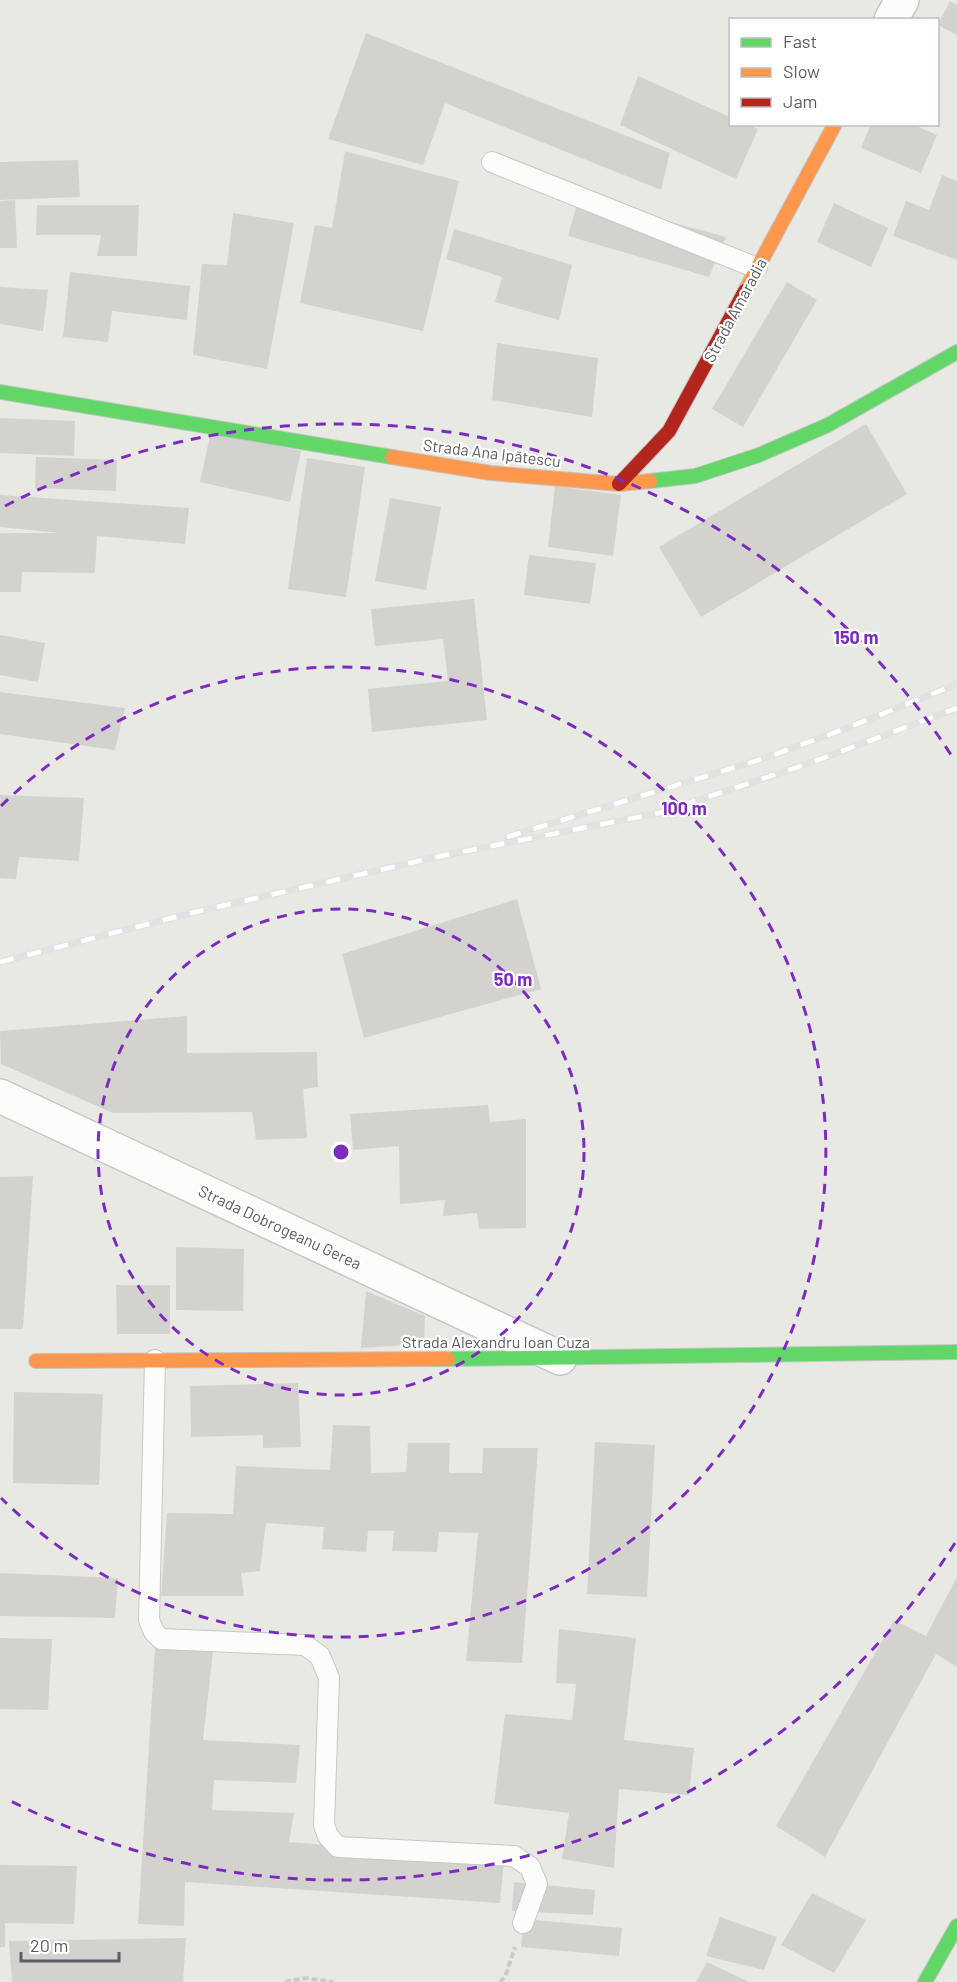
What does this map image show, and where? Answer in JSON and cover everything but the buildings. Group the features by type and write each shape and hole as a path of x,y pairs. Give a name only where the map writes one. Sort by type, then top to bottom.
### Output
{"street":[{"path":"892,18 902,0"},
{"name":"Strada Amaradia","path":"619,484 669,431 834,126"},
{"name":"Strada Ana Ipătescu","path":"0,392 491,473 619,484 695,476 759,455 828,425 957,352"},
{"name":"Strada Dobrogeanu Gerea","path":"0,1096 560,1358"},
{"name":"Strada Alexandru Ioan Cuza","path":"36,1361 560,1358 957,1352"},
{"path":"925,1982 957,1926"}],"lane":[{"path":"492,162 758,268"},
{"path":"154,1360 149,1620 154,1632 161,1639 305,1646 320,1656 329,1678 324,1825 328,1836 338,1846 514,1856 530,1867 537,1884 523,1923"}],"path":[{"path":"500,1982 505,1977 523,1923"},
{"path":"285,1982 305,1978 333,1982"}],"railway":[{"path":"507,837 762,759 957,684"},
{"path":"0,962 191,913 441,856 659,813 810,763 957,708"}],"traffic: fast":[{"path":"650,481 695,476 759,455 828,425 957,352"},
{"path":"0,392 392,457"},
{"path":"448,1359 957,1352"},
{"path":"925,1982 957,1926"}],"traffic: slow":[{"path":"745,291 834,126"},
{"path":"392,457 491,473 619,484 650,481"},
{"path":"36,1361 448,1359"}],"traffic: jam":[{"path":"619,484 669,431 745,291"}]}
